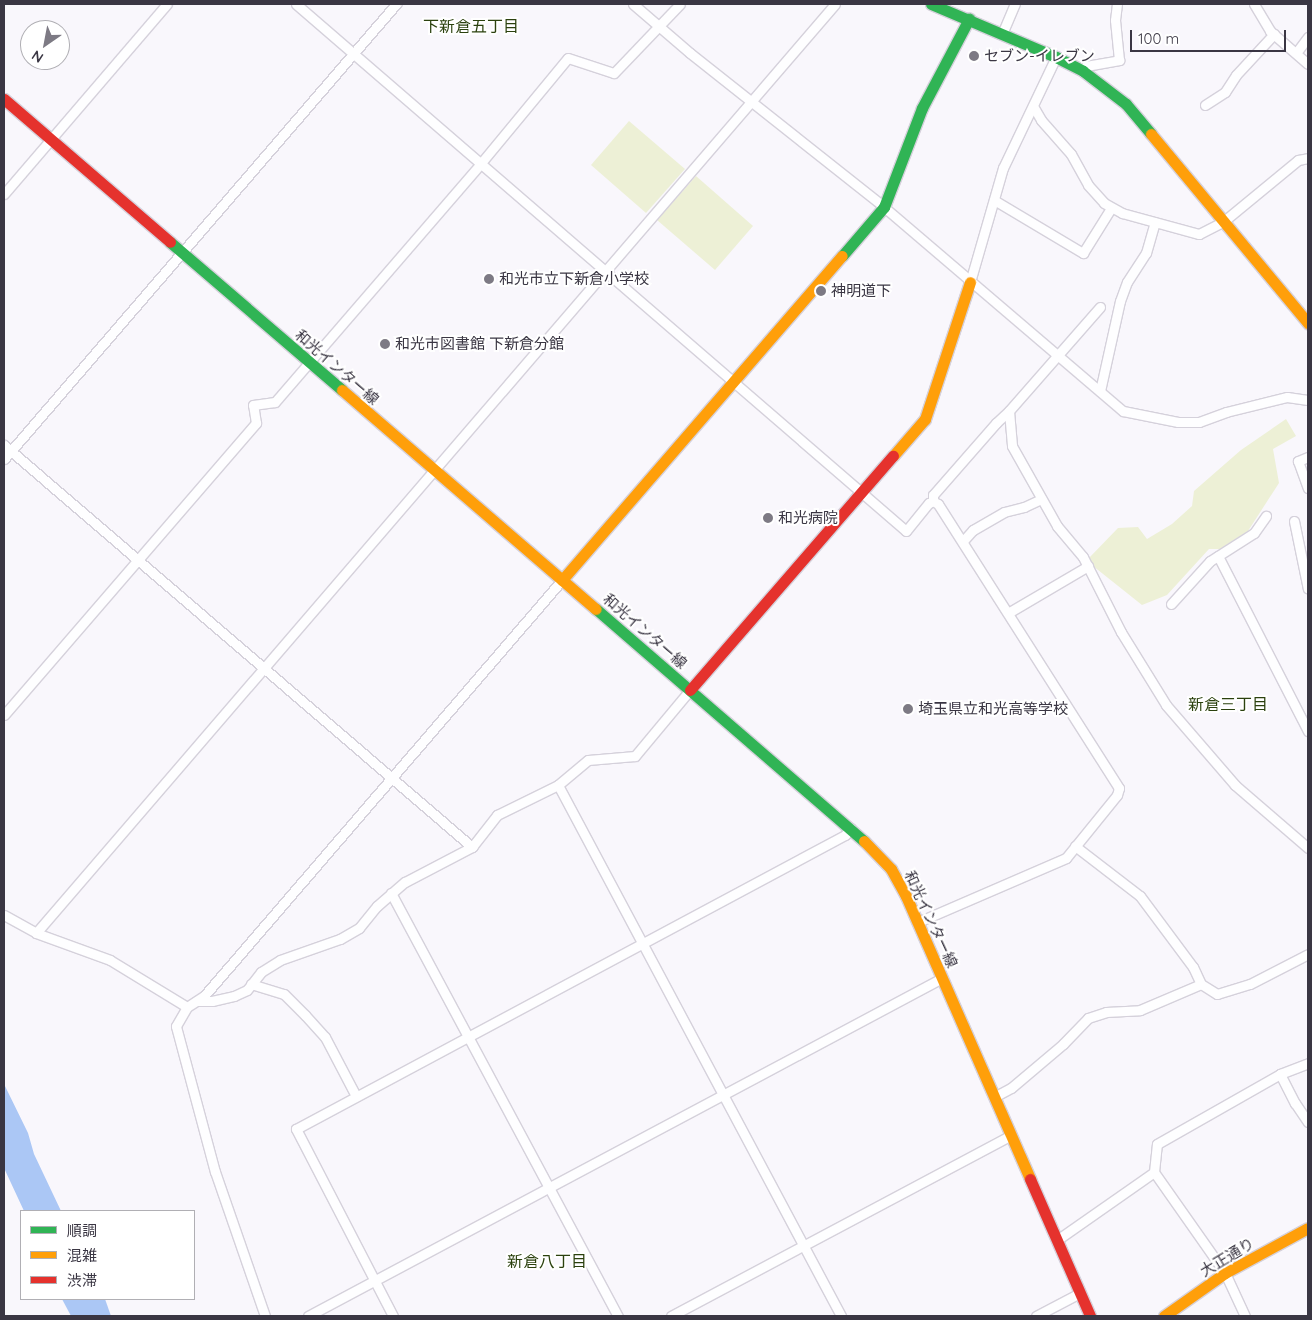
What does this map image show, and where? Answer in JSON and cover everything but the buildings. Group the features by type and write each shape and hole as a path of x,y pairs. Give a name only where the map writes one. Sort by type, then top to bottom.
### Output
{"main road":[{"path":"931,4 1056,57 1083,71 1126,104 1308,323"},
{"path":"562,580 884,207 922,108 969,20"},
{"name":"和光インター線","path":"4,99 877,852 892,869 918,922 1090,1316"},
{"path":"690,690 925,419 970,282"},
{"name":"大正通り","path":"1164,1316 1225,1273 1308,1228"}],"street":[{"path":"4,194 167,4"},
{"path":"296,4 735,381 906,531 933,501 933,496 996,423 1009,411 1100,307"},
{"path":"4,459 7,448 183,252 396,4"},
{"path":"633,4 884,207 1123,410 1178,422 1199,422 1226,412 1287,397 1308,400"},
{"path":"4,715 256,423 253,405 275,402 481,163 568,58 614,73 680,4"},
{"path":"36,933 265,669 604,270 834,4"},
{"path":"1002,34 1015,4"},
{"path":"1083,71 1086,66 1119,60 1115,20 1117,4"},
{"path":"1254,4 1274,34 1308,64"},
{"path":"1205,105 1225,92 1236,75 1274,34"},
{"path":"1296,53 1308,37"},
{"path":"970,282 1003,168 1056,57"},
{"path":"1033,106 1041,120 1071,154 1096,196 1111,208 1199,234 1224,221 1298,160 1308,158"},
{"path":"994,200 1083,253 1111,208"},
{"path":"1100,391 1123,289 1146,254 1155,222"},
{"path":"1009,411 1012,446 1056,526 1088,566 1121,632 1166,705 1235,786 1308,848"},
{"path":"7,448 472,847"},
{"path":"1308,457 1298,461 1308,488"},
{"path":"963,541 973,530 1004,512 1024,507 1041,499"},
{"path":"918,922 1066,858 1117,795 1119,788 963,541 938,504 933,501"},
{"path":"1171,604 1210,561 1254,533 1266,516"},
{"path":"1294,521 1308,589"},
{"path":"1218,556 1308,731"},
{"path":"1008,613 1088,566"},
{"path":"265,1316 215,1172 176,1026 187,1007 204,996 562,580"},
{"path":"197,1002 234,996 247,990 261,972 280,960 340,939 359,928 391,893 405,882 472,847 497,815 558,785 588,760 635,756 690,690"},
{"path":"558,785 841,1316"},
{"path":"394,1316 296,1129 845,835 851,828"},
{"path":"1075,846 1140,896 1193,967 1201,984 1217,994 1232,991 1308,954"},
{"path":"391,893 618,1316"},
{"path":"4,915 36,933 110,960 187,1007"},
{"path":"308,1316 942,978"},
{"path":"251,984 284,994 305,1015 325,1037 356,1096"},
{"path":"994,1097 1011,1088 1063,1044 1088,1018 1106,1012 1140,1010 1201,984"},
{"path":"1245,1316 1225,1273 1154,1172 1157,1144 1280,1074 1308,1062"},
{"path":"1280,1074 1295,1103 1308,1122"},
{"path":"671,1316 1011,1135"},
{"path":"1057,1240 1154,1172"},
{"path":"1036,1316 1080,1293"}],"green space":[{"path":"629,121 685,169 646,213 591,165"},
{"path":"696,176 753,226 715,270 657,220"},
{"path":"1286,419 1296,436 1273,449 1279,483 1248,531 1220,549 1209,549 1167,595 1142,605 1093,566 1089,558 1118,528 1138,527 1147,539 1172,524 1192,506 1194,491 1241,450"}],"water":[{"path":"4,1084 28,1133 34,1154 61,1210 24,1210 4,1168"},
{"path":"63,1300 105,1300 111,1316 71,1316"}],"traffic: fast":[{"path":"931,4 1056,57 1083,71 1126,104 1151,134"},
{"path":"842,256 884,207 922,108 969,19"},
{"path":"170,242 342,390"},
{"path":"596,609 864,841"}],"traffic: slow":[{"path":"1151,134 1308,323"},
{"path":"562,580 842,256"},
{"path":"893,456 925,419 970,282"},
{"path":"342,390 596,609"},
{"path":"864,841 891,869 906,896 1030,1179"},
{"path":"1164,1316 1225,1273 1308,1228"}],"traffic: jam":[{"path":"4,99 170,242"},
{"path":"690,690 893,456"},
{"path":"1030,1179 1090,1316"}],"place":[{"name":"セブン-イレブン","path":"974,56"},
{"name":"和光市立下新倉小学校","path":"489,279"},
{"name":"神明道下","path":"821,291"},
{"name":"和光市図書館 下新倉分館","path":"385,344"},
{"name":"和光病院","path":"768,518"},
{"name":"埼玉県立和光高等学校","path":"908,709"}],"district":[{"name":"下新倉五丁目","path":"471,26"},
{"name":"新倉三丁目","path":"1228,704"},
{"name":"新倉八丁目","path":"547,1261"}]}
